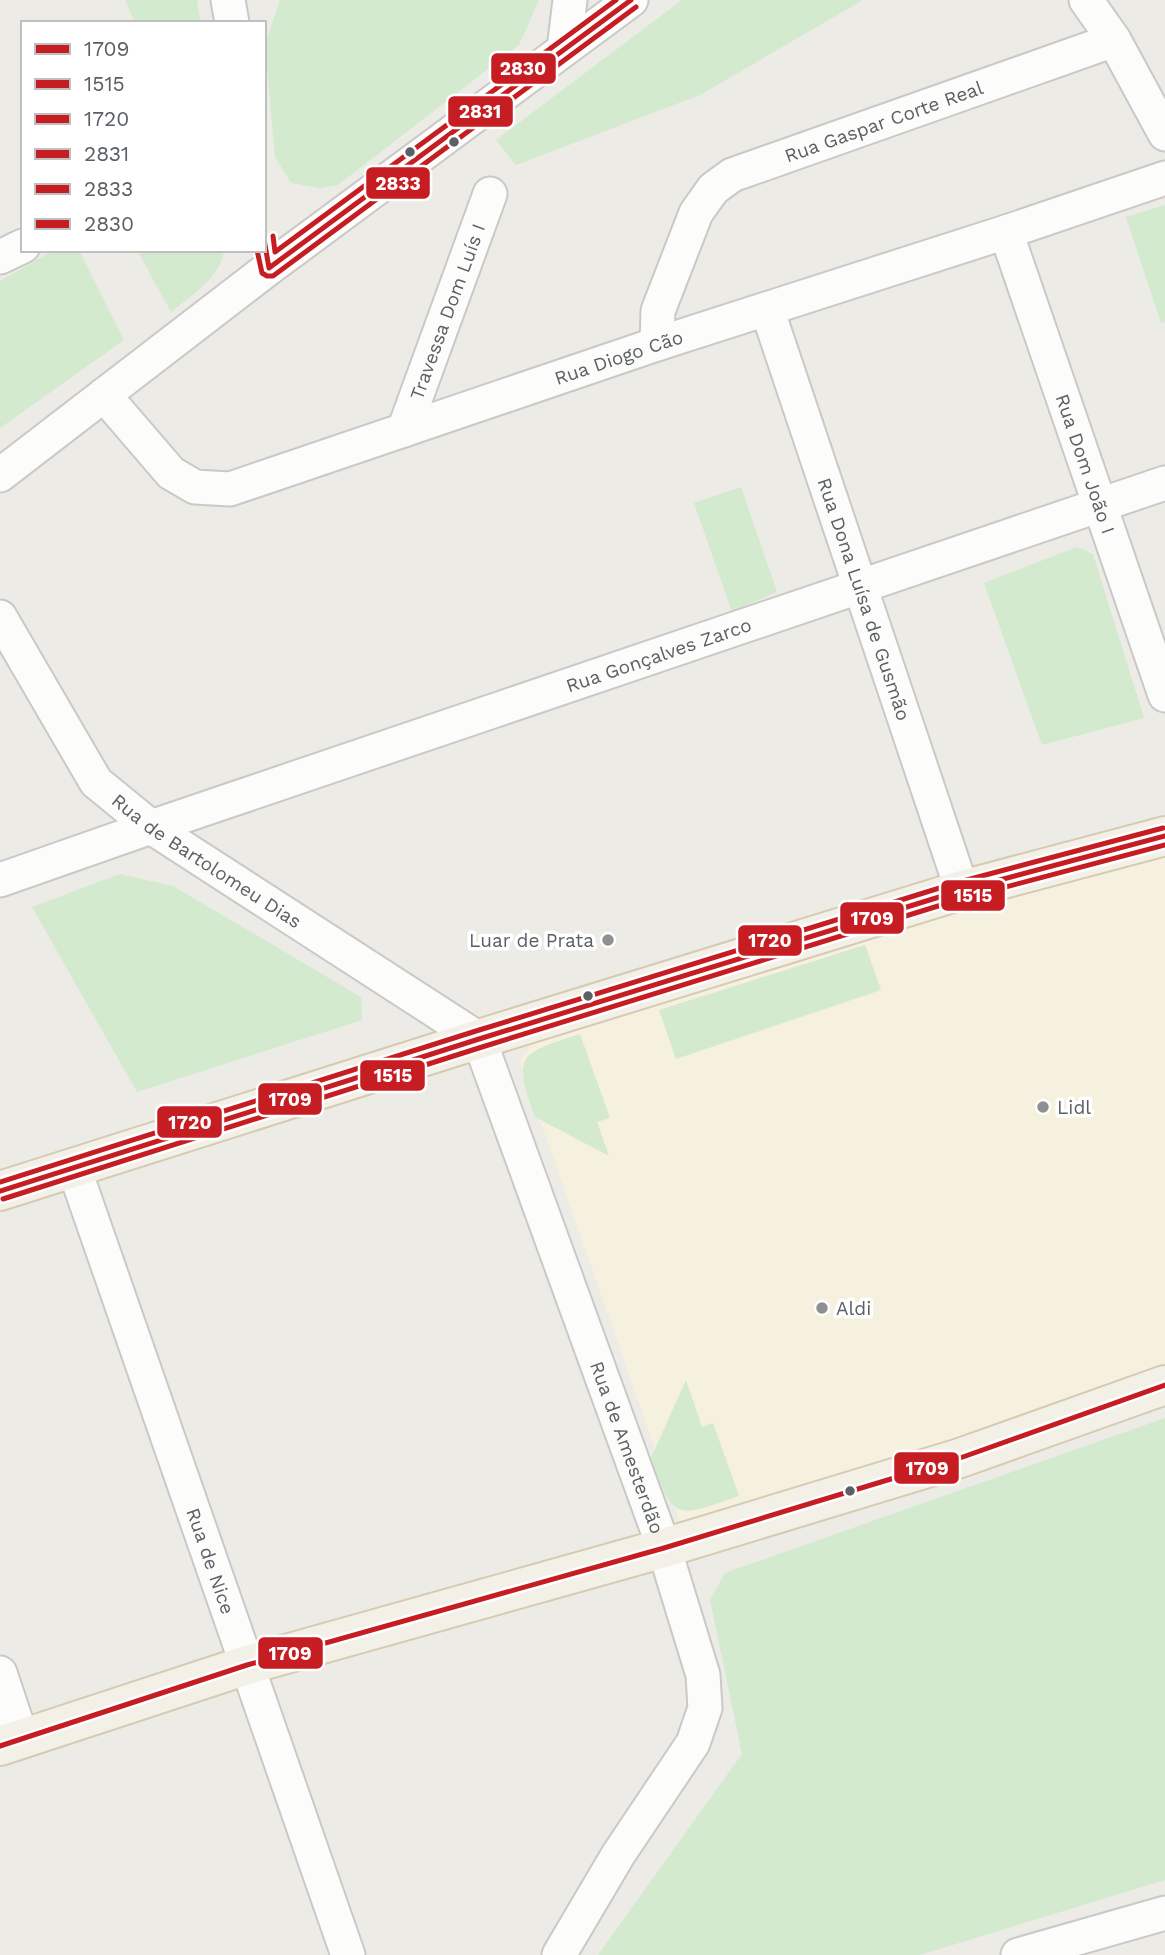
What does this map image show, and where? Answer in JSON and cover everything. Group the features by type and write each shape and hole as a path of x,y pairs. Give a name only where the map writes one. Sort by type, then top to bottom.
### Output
{"main road":[{"path":"0,1191 962,890 1165,836"},
{"path":"11,1742 247,1665 664,1548 960,1458 1165,1385"}],"street":[{"path":"228,0 232,21"},
{"path":"564,49 570,0"},
{"path":"0,475 104,395 267,252 564,49 631,0"},
{"path":"1086,0 1114,40 1165,134"},
{"name":"Rua Gaspar Corte Real","path":"657,344 658,311 696,213 713,189 732,175 1114,40"},
{"name":"Rua Diogo Cão","path":"104,395 171,473 195,487 230,489 657,344 1165,178"},
{"name":"Travessa Dom Luís I","path":"404,430 490,194"},
{"name":"Rua Dom João I","path":"1006,232 1165,695"},
{"path":"0,257 21,247"},
{"name":"Rua Dona Luísa de Gusmão","path":"766,309 962,890"},
{"name":"Rua Gonçalves Zarco","path":"0,880 1165,483"},
{"name":"Rua de Bartolomeu Dias","path":"0,617 96,782 152,827 479,1040"},
{"name":"Rua de Amesterdão","path":"479,1040 664,1548 702,1670 705,1708 693,1743 618,1855 559,1955"},
{"name":"Rua de Nice","path":"74,1168 348,1955"},
{"path":"0,1673 11,1742"},
{"path":"1033,1953 1165,1913"}],"shaded area":[{"path":"1165,855 1165,1371 1016,1424 682,1527 520,1062 532,1043 872,933"}],"green space":[{"path":"125,0 197,0 201,21 134,21"},
{"path":"280,0 539,0 519,45 338,185 320,188 291,183 275,157 266,42"},
{"path":"682,0 863,0 700,95 516,165 496,140"},
{"path":"1165,205 1165,322 1161,323 1126,217"},
{"path":"51,252 80,252 124,340 0,428 0,281"},
{"path":"138,252 224,252 211,278 171,312"},
{"path":"741,487 777,592 732,612 694,503"},
{"path":"1077,547 1093,554 1144,718 1042,745 984,583"},
{"path":"120,874 173,886 361,997 362,1020 137,1092 32,907"},
{"path":"865,945 881,990 676,1059 659,1010"},
{"path":"580,1034 610,1118 597,1122 609,1156 535,1117 528,1096 523,1067 526,1059 544,1046"},
{"path":"686,1380 702,1427 713,1423 739,1496 690,1511 680,1510 673,1505 666,1495 651,1458"},
{"path":"1165,1418 1165,1880 920,1955 598,1955 742,1754 710,1600 725,1573"}],"transit line":[{"name":"2830","path":"273,236 275,252 616,0"},
{"name":"2831","path":"266,251 269,268 631,0"},
{"name":"2833","path":"257,252 262,273 273,276 636,7"},
{"name":"1720","path":"0,1182 959,882 1163,828"},
{"name":"1709","path":"0,1191 962,890 1165,836"},
{"name":"1515","path":"3,1199 964,898 1165,845"},
{"name":"1709","path":"0,1746 247,1665 664,1548 960,1458 1165,1385"}],"place":[{"name":"Luar de Prata","path":"608,940"},
{"name":"Lidl","path":"1043,1107"},
{"name":"Aldi","path":"822,1308"}]}
